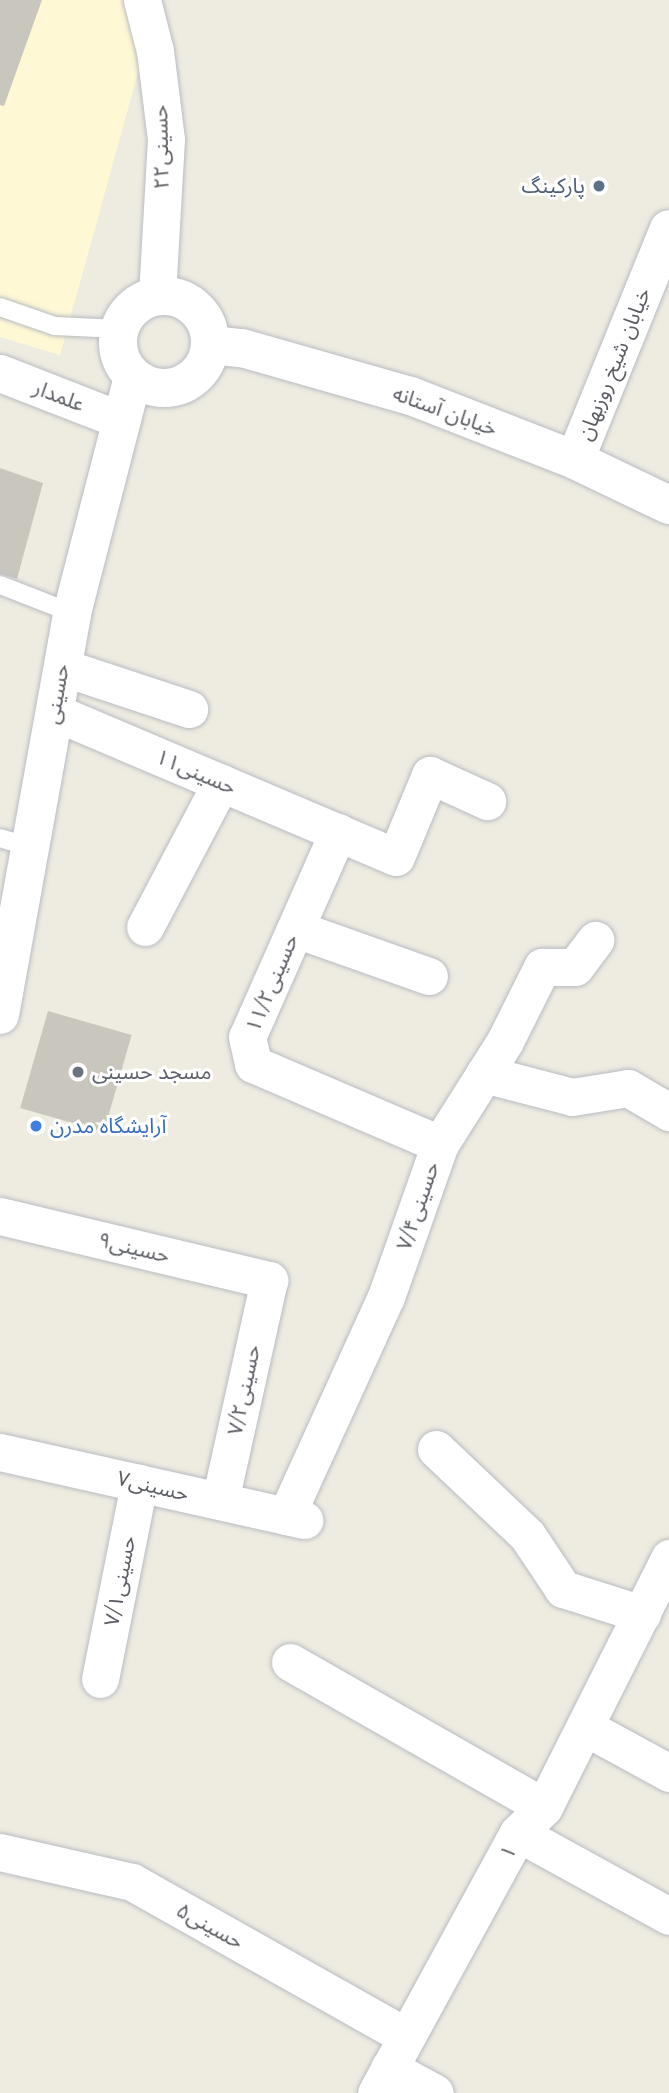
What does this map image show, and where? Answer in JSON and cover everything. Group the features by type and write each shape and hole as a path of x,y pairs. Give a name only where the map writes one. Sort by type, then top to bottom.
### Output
{"street":[{"name":"حسینی۲۲","path":"142,0 156,51 166,139 156,296"},
{"name":"خیابان شیخ روزبهان","path":"575,460 669,229"},
{"path":"156,296 188,302 201,314 211,345 200,372 175,387 160,388 133,377 122,363 119,329 140,302 156,296"},
{"name":"خیابان آستانه","path":"211,345 242,348 411,396 575,460 669,505"},
{"name":"علمدار","path":"0,373 118,419"},
{"name":"حسینی","path":"0,1015 15,843 54,712 72,612 118,419 133,377"},
{"path":"62,667 189,709"},
{"name":"حسینی۱۱","path":"54,712 396,857 430,775 488,801"},
{"path":"145,927 221,783"},
{"name":"حسینی۱۱/۲","path":"338,832 247,1038 253,1063 440,1144"},
{"path":"296,929 429,976"},
{"name":"حسینی۷/۴","path":"295,1518 386,1297 440,1144 484,1074 542,967 575,967 594,940"},
{"path":"484,1074 572,1097 628,1088 669,1112"},
{"name":"حسینی۹","path":"0,1216 269,1280"},
{"name":"حسینی۷/۲","path":"220,1501 269,1280"},
{"path":"436,1449 527,1535 563,1589 642,1614"},
{"name":"حسینی۷","path":"0,1452 295,1518"},
{"name":"حسینی۷/۱","path":"100,1679 139,1483"},
{"name":"۱","path":"383,2081 405,2036 518,1833 544,1807 669,1558"},
{"path":"290,1662 544,1807"},
{"path":"585,1727 669,1773"},
{"path":"518,1833 669,1916"},
{"name":"حسینی۵","path":"0,1852 132,1882 405,2036"},
{"path":"383,2081 435,2093"}],"lane":[{"path":"0,307 55,326 119,329"},
{"path":"0,585 72,612"}],"shaded area":[{"path":"0,0 158,0 60,355 0,337"}],"building":[{"path":"0,0 42,0 4,106 0,105"},
{"path":"0,468 43,483 17,579 0,574"},
{"name":"مسجد حسینی","path":"48,1011 132,1035 104,1132 20,1108"}],"place":[{"name":"پارکینگ","path":"599,186"},
{"name":"مسجد حسینی","path":"78,1072"},
{"name":"آرایشگاه مدرن","path":"36,1126"}]}
